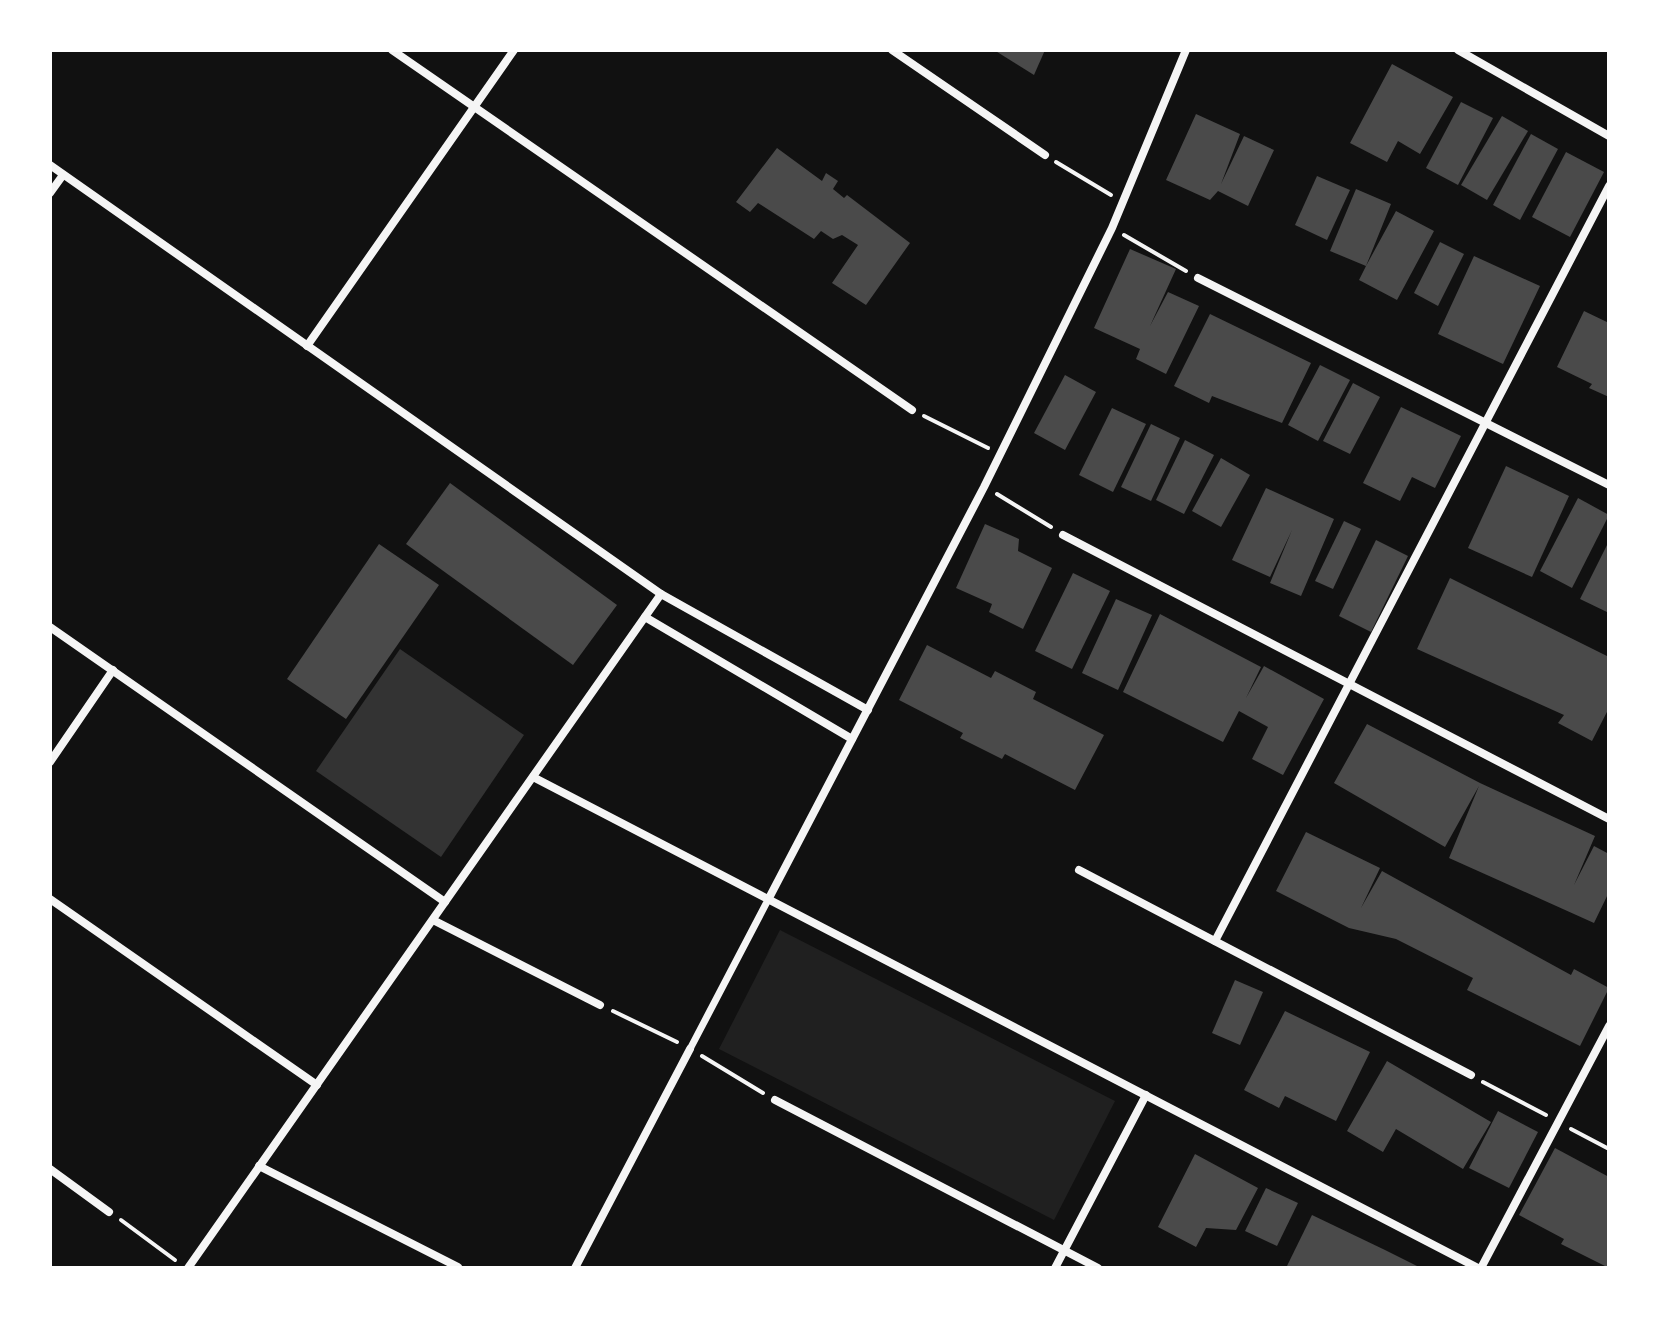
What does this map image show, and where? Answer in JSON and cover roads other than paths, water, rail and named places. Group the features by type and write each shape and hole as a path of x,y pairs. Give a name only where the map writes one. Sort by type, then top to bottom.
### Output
{"street":[{"path":"392,50 912,410"},
{"path":"307,346 514,50"},
{"path":"892,50 1045,155"},
{"path":"575,1268 984,487 1112,228 1186,50"},
{"path":"1458,50 1609,136"},
{"path":"50,165 661,594 868,710"},
{"path":"50,193 63,175"},
{"path":"1215,941 1609,186"},
{"path":"1198,278 1484,425 1609,485"},
{"path":"1063,535 1609,819"},
{"path":"187,1268 661,594"},
{"path":"645,617 852,739"},
{"path":"50,627 445,902"},
{"path":"50,762 113,670"},
{"path":"533,777 1480,1268 1609,1026"},
{"path":"1079,870 1471,1075"},
{"path":"50,899 317,1085"},
{"path":"433,920 600,1005"},
{"path":"1055,1268 1146,1095"},
{"path":"775,1100 1098,1268"},
{"path":"259,1166 458,1267"},
{"path":"50,1169 109,1212"}]}
